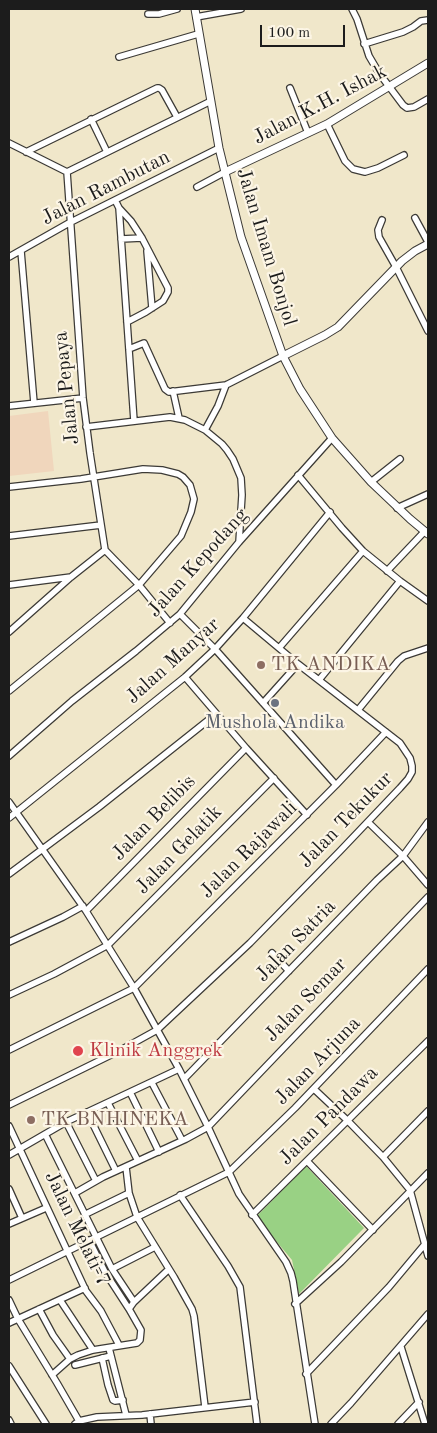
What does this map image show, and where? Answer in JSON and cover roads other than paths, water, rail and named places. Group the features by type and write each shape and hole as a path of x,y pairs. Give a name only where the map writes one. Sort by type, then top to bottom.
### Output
{"street":[{"path":"148,14 177,9"},
{"name":"Jalan Imam Bonjol","path":"195,9 219,148 241,237 283,356 303,394 332,438 370,482 427,533"},
{"path":"196,17 241,9"},
{"path":"352,9 373,64 403,106 408,108 414,107 428,99"},
{"path":"364,44 403,32 421,21 428,20"},
{"path":"119,57 198,34"},
{"name":"Jalan K.H. Ishak","path":"225,172 327,124 428,63"},
{"path":"26,152 91,119 159,88 177,117"},
{"path":"290,88 308,133"},
{"path":"9,143 66,172 211,101"},
{"path":"91,119 107,152"},
{"path":"327,124 345,161 353,169 365,172 404,155"},
{"name":"Jalan Rambutan","path":"9,257 69,223 219,148"},
{"name":"Jalan Pepaya","path":"66,172 83,398 105,550"},
{"path":"197,187 225,172"},
{"path":"115,200 142,238 168,288 163,301 127,322"},
{"path":"119,208 134,421"},
{"path":"129,349 143,343 167,391 226,385 338,327 396,267 428,243 415,218"},
{"path":"382,220 378,230 378,237 396,267 428,331"},
{"path":"121,239 142,238"},
{"path":"147,249 152,308"},
{"path":"21,251 34,403"},
{"path":"205,430 218,406 226,385"},
{"path":"173,391 179,418"},
{"path":"9,406 83,398"},
{"path":"86,427 160,418 179,418 205,430 228,450 241,478 242,495 239,542"},
{"name":"Jalan Kepodang","path":"9,756 72,701 180,614 239,542 332,438"},
{"path":"370,482 400,459"},
{"path":"9,487 81,479 143,469 162,470 183,477 192,489 194,499 181,536 139,585 9,691"},
{"path":"298,475 363,551 428,601"},
{"path":"397,508 428,494"},
{"name":"Jalan Manyar","path":"9,818 186,677 215,650 330,512"},
{"path":"9,536 101,525"},
{"path":"387,571 427,533"},
{"path":"9,632 71,577 105,550 139,585 170,623"},
{"path":"279,648 363,551"},
{"path":"9,585 71,577"},
{"path":"319,680 400,581"},
{"path":"180,614 215,650 336,786"},
{"name":"Jalan Tekukur","path":"9,1105 157,1030 250,943 368,822 408,779 412,772 412,766 404,749 386,732 298,664 243,618"},
{"path":"358,710 398,661 404,656 428,648"},
{"path":"263,703 298,664"},
{"path":"186,677 216,714 307,815"},
{"path":"9,874 120,791 216,714"},
{"name":"Jalan Rajawali","path":"9,1050 134,988 336,786 386,732"},
{"name":"Jalan Belibis","path":"9,942 84,908 246,748"},
{"name":"Jalan Gelatik","path":"9,995 54,974 108,945 274,778"},
{"path":"9,802 84,908 134,988 179,1069 239,1194 283,1258 291,1273 315,1424"},
{"path":"368,822 403,856 428,885"},
{"name":"Jalan Satria","path":"184,1079 377,880 403,856 428,825"},
{"name":"Jalan Semar","path":"75,1192 159,1152 208,1126 428,897"},
{"path":"272,953 289,971"},
{"name":"Jalan Arjuna","path":"9,1280 229,1172 314,1089 428,969"},
{"name":"Jalan Pandawa","path":"252,1215 428,1041"},
{"path":"9,1155 66,1122 179,1069"},
{"path":"152,1083 182,1140"},
{"path":"314,1089 383,1157 410,1190 428,1256"},
{"path":"130,1092 159,1152"},
{"path":"108,1102 138,1161"},
{"path":"383,1157 428,1111"},
{"path":"88,1112 116,1171"},
{"path":"66,1122 96,1181"},
{"name":"Jalan Melati-7","path":"9,1126 85,1288 109,1325 119,1345"},
{"path":"45,1134 112,1269 134,1302"},
{"path":"307,1161 373,1230"},
{"path":"126,1167 129,1193 137,1217 188,1301 194,1316 205,1407"},
{"path":"295,1304 341,1262 428,1173"},
{"path":"9,1189 22,1218"},
{"path":"86,1214 129,1193"},
{"path":"180,1195 240,1286 257,1424"},
{"path":"9,1224 46,1208"},
{"path":"52,1375 70,1359 93,1350 137,1343 142,1336 141,1330 105,1272 89,1240"},
{"path":"306,1374 389,1286 425,1244"},
{"path":"112,1269 155,1247"},
{"path":"129,1310 134,1302 169,1269"},
{"path":"9,1323 85,1288"},
{"path":"9,1300 77,1423 97,1417 150,1414 255,1402"},
{"path":"60,1300 93,1350"},
{"path":"39,1309 53,1335 70,1359"},
{"path":"331,1424 401,1347 428,1314"},
{"path":"401,1347 425,1424"},
{"path":"109,1348 126,1415"},
{"path":"75,1365 111,1356"},
{"path":"102,1358 113,1400 123,1400"},
{"path":"9,1366 46,1424"},
{"path":"398,1424 419,1402"},
{"path":"150,1414 151,1424"},
{"path":"9,1420 12,1424"}],"place":[{"name":"TK ANDIKA","path":"261,665"},
{"name":"Mushola Andika","path":"275,703"},
{"name":"Klinik Anggrek","path":"78,1051"},
{"name":"TK BNHINEKA","path":"31,1120"}]}
